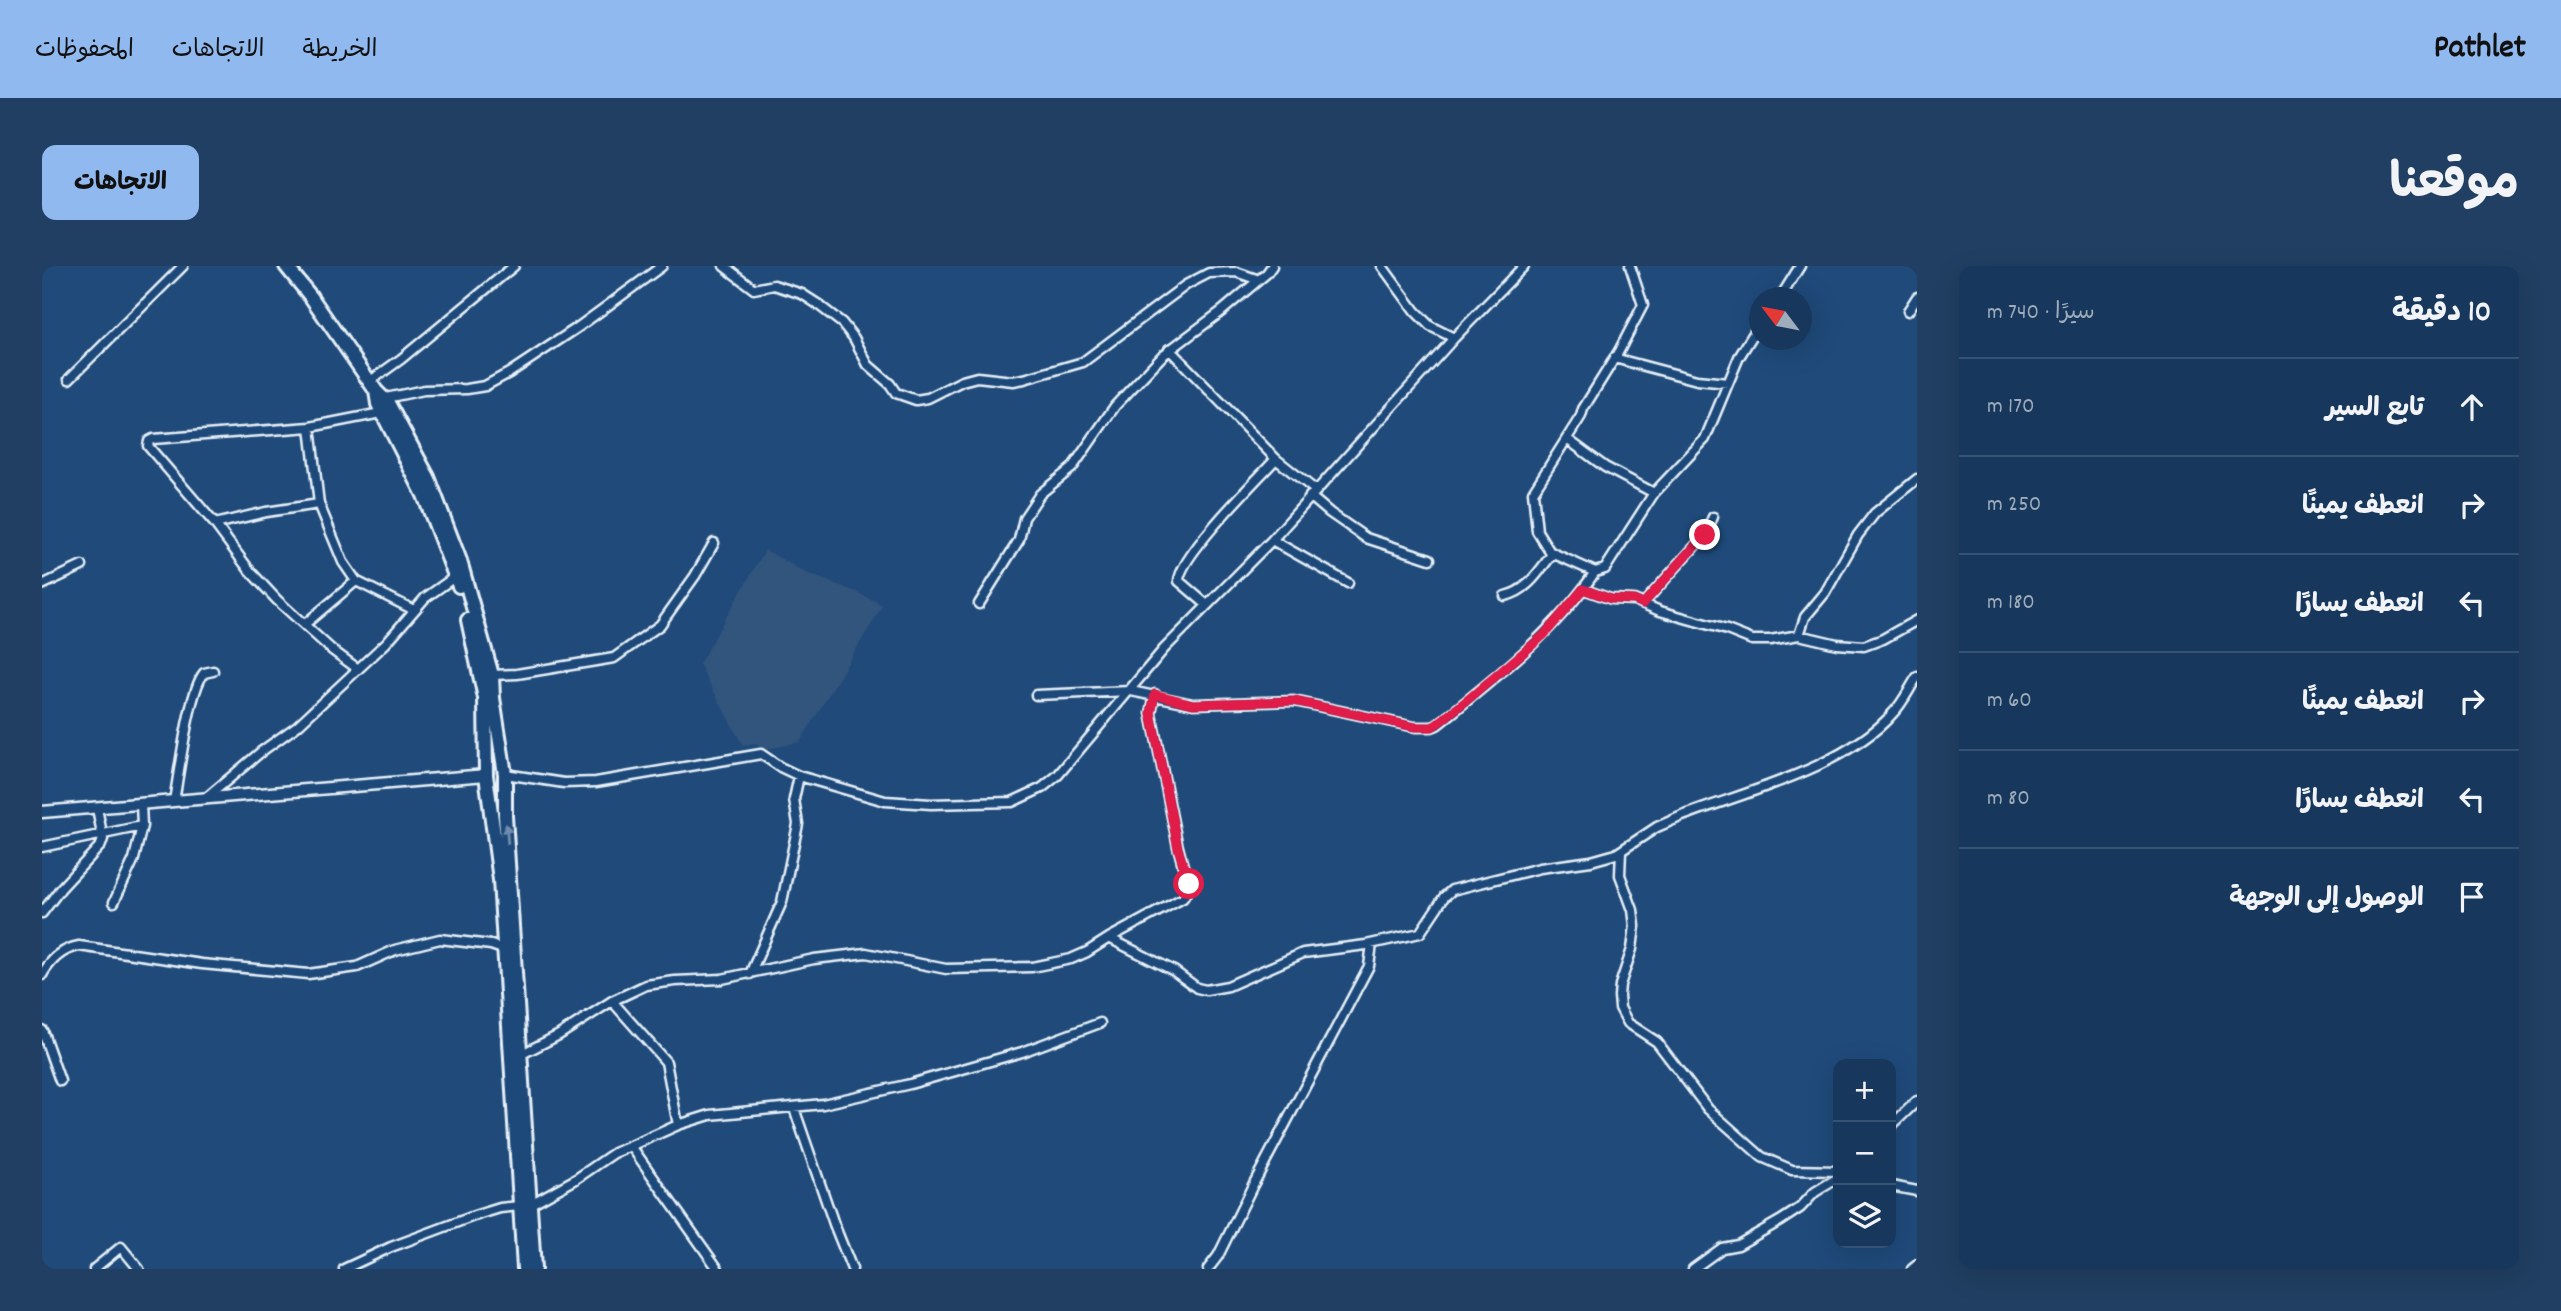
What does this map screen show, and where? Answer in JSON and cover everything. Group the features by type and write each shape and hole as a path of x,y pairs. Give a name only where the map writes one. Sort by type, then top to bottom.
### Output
{"highway":[{"path":"286,266 311,297 377,393 428,477 460,561 492,675 486,775 505,880"},
{"path":"388,412 456,576 502,755 505,774 505,880 524,1206 534,1269"},
{"path":"486,756 502,755"},
{"path":"489,799 505,799"},
{"path":"510,950 520,1055 524,1269"}],"main road":[{"path":"42,812 486,775"}],"street":[{"path":"69,379 183,266"},
{"path":"377,393 401,359 514,266"},
{"path":"377,393 485,386 577,328 662,266"},
{"path":"724,266 754,289 774,285 802,294 816,303 842,323 869,365 896,393 916,400 928,398 962,381 977,377 1013,381 1083,362 1185,285 1209,273 1236,272 1259,280"},
{"path":"979,604 1019,540 1024,518 1040,494 1072,468 1115,406 1169,349 1259,280 1272,266"},
{"path":"1382,266 1415,311 1430,326 1454,338"},
{"path":"505,774 564,783 596,782 761,754 799,776 885,801 931,804 1012,802 1042,788 1058,775 1164,649 1272,540 1454,338 1524,266"},
{"path":"1595,572 1545,547 1537,531 1533,492 1567,439 1643,305 1630,266"},
{"path":"1787,287 1800,266"},
{"path":"1908,311 1917,298"},
{"path":"1036,695 1131,691 1193,704 1294,701 1415,727 1432,727 1544,635 1595,572 1605,569 1654,493 1705,439 1727,383 1749,341"},
{"path":"1169,349 1330,513 1366,538 1430,559"},
{"path":"1614,358 1698,380 1727,383"},
{"path":"358,669 332,650 277,600 149,448 150,440 310,427 388,412"},
{"path":"310,427 319,504 335,545 356,581 414,610"},
{"path":"1567,439 1605,467 1654,493"},
{"path":"1207,605 1179,581 1180,570 1276,458"},
{"path":"1799,635 1805,617 1825,593 1858,535 1875,513 1917,479"},
{"path":"215,524 266,512 319,504"},
{"path":"1643,604 1705,535 1713,517"},
{"path":"1272,540 1348,583"},
{"path":"492,675 517,674 614,658 660,625 695,576 714,543"},
{"path":"1504,596 1515,594 1527,586 1553,553"},
{"path":"42,585 82,566"},
{"path":"205,799 262,751 297,726 386,643 435,590 456,576"},
{"path":"305,624 356,581"},
{"path":"1583,589 1611,599 1634,600 1752,640 1799,635 1864,646 1917,620"},
{"path":"174,801 189,715 198,683 204,673 213,671"},
{"path":"1109,938 1174,971 1197,988 1206,990 1228,986 1303,953 1372,944 1423,932 1444,897 1452,890 1540,868 1591,861 1620,851 1657,827 1823,763 1856,744 1893,713 1917,677"},
{"path":"520,1055 559,1035 612,1001 646,985 722,979 814,959 866,953 946,969 1049,965 1087,952 1183,898 1189,888 1178,848 1151,713 1155,694"},
{"path":"750,974 782,902 798,824 794,799 799,776"},
{"path":"114,902 134,859 142,826 141,804"},
{"path":"42,913 61,888 100,847 102,833 97,808"},
{"path":"42,847 142,826"},
{"path":"1620,851 1620,875 1633,910 1635,926 1632,949 1619,996 1620,1008 1628,1023 1657,1042 1708,1109 1762,1157 1792,1170 1833,1171"},
{"path":"42,975 53,958 71,947 79,946 202,964 308,974 357,967 395,950 440,939 510,950"},
{"path":"1208,1269 1218,1256 1369,966 1372,944"},
{"path":"612,1001 666,1062 678,1125"},
{"path":"344,1269 391,1247 474,1216 500,1208 524,1206 576,1179 614,1153 678,1125 710,1115 842,1101 974,1066 1063,1038 1100,1023"},
{"path":"42,1030 60,1081"},
{"path":"1895,1122 1917,1101"},
{"path":"794,1108 852,1269"},
{"path":"631,1146 718,1269"},
{"path":"1693,1269 1722,1248 1738,1245 1780,1221 1833,1181"},
{"path":"1896,1187 1917,1191"},
{"path":"94,1269 121,1247 139,1269"},
{"path":"1912,1269 1917,1265"}],"shaded area":[{"path":"765,550 806,573 883,605 800,742 763,750 756,743 743,746 699,664"}],"route":[{"path":"1189,884 1178,848 1151,713 1155,694 1193,704 1294,701 1415,727 1432,727 1544,635 1583,589 1611,599 1630,599 1643,604 1705,535"}]}
